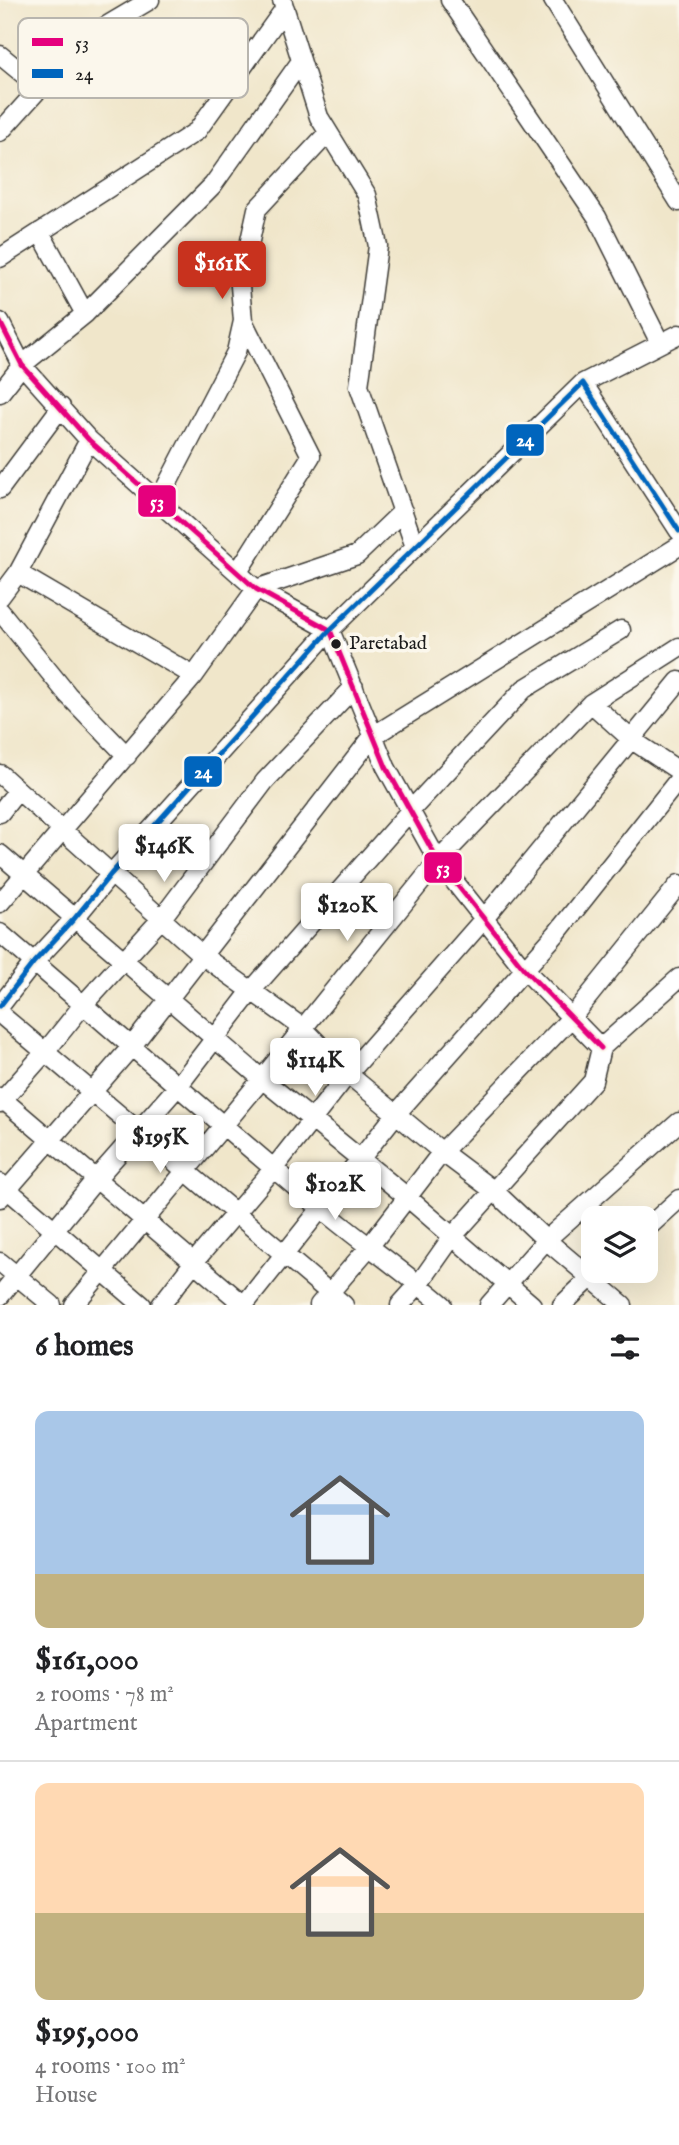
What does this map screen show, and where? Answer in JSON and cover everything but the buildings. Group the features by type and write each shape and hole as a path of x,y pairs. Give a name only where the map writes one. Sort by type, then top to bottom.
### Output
{"street":[{"path":"120,18 150,0"},
{"path":"450,0 597,217 660,343"},
{"path":"553,0 679,202"},
{"path":"283,4 319,117 368,195 378,246 359,386 415,547"},
{"path":"248,56 283,4"},
{"path":"0,55 18,70"},
{"path":"0,393 22,365 85,314 213,184 301,61"},
{"path":"0,132 31,98"},
{"path":"0,258 197,131 219,98"},
{"path":"158,502 236,352 243,321 240,286 257,209 328,133"},
{"path":"40,232 85,314"},
{"path":"238,572 310,456 243,321"},
{"path":"0,322 22,365 89,440 256,589 330,631 386,767 438,861 524,969 601,1048"},
{"path":"0,1006 34,962 111,874 330,631 583,383 679,334"},
{"path":"583,383 679,531"},
{"path":"0,489 61,407"},
{"path":"0,597 18,573 89,440"},
{"path":"0,903 194,676 256,589 357,555 403,511"},
{"path":"142,1305 104,1271 2,1190 50,1140 132,1046 373,736 679,546"},
{"path":"18,573 194,676"},
{"path":"0,611 68,695 127,756"},
{"path":"0,1296 96,1179 179,1085 252,990 410,811 524,690 621,631"},
{"path":"74,1305 262,1079 438,861 592,703 679,647"},
{"path":"161,1305 348,1074 483,920 679,681"},
{"path":"354,687 265,781 162,918 1,1100 244,1305 396,1114 556,934 679,779"},
{"path":"592,703 632,740 679,771"},
{"path":"0,774 203,956 303,1028 348,1074 494,1191 546,1240 581,1264"},
{"path":"0,813 18,790"},
{"path":"0,854 262,1079 407,1197 532,1305"},
{"path":"324,1299 369,1247 442,1152 572,1017 679,884"},
{"path":"0,933 179,1085 222,1126 321,1209 443,1305"},
{"path":"400,1305 419,1284 452,1237 593,1081 601,1048 679,978"},
{"path":"0,1014 236,1214 283,1256 324,1299 344,1305"},
{"path":"489,1305 546,1240 679,1122"},
{"path":"658,1218 679,1199"},
{"path":"0,1262 52,1305"},
{"path":"562,1305 585,1283"},
{"path":"603,1283 623,1305"}],"transit line":[{"name":"53","path":"0,322 22,365 89,440 256,589 330,630 386,767 438,861 524,969 601,1048"},
{"name":"24","path":"0,1006 34,962 111,874 330,630 583,383 679,531"}],"place":[{"name":"Paretabad","path":"336,644"}]}
